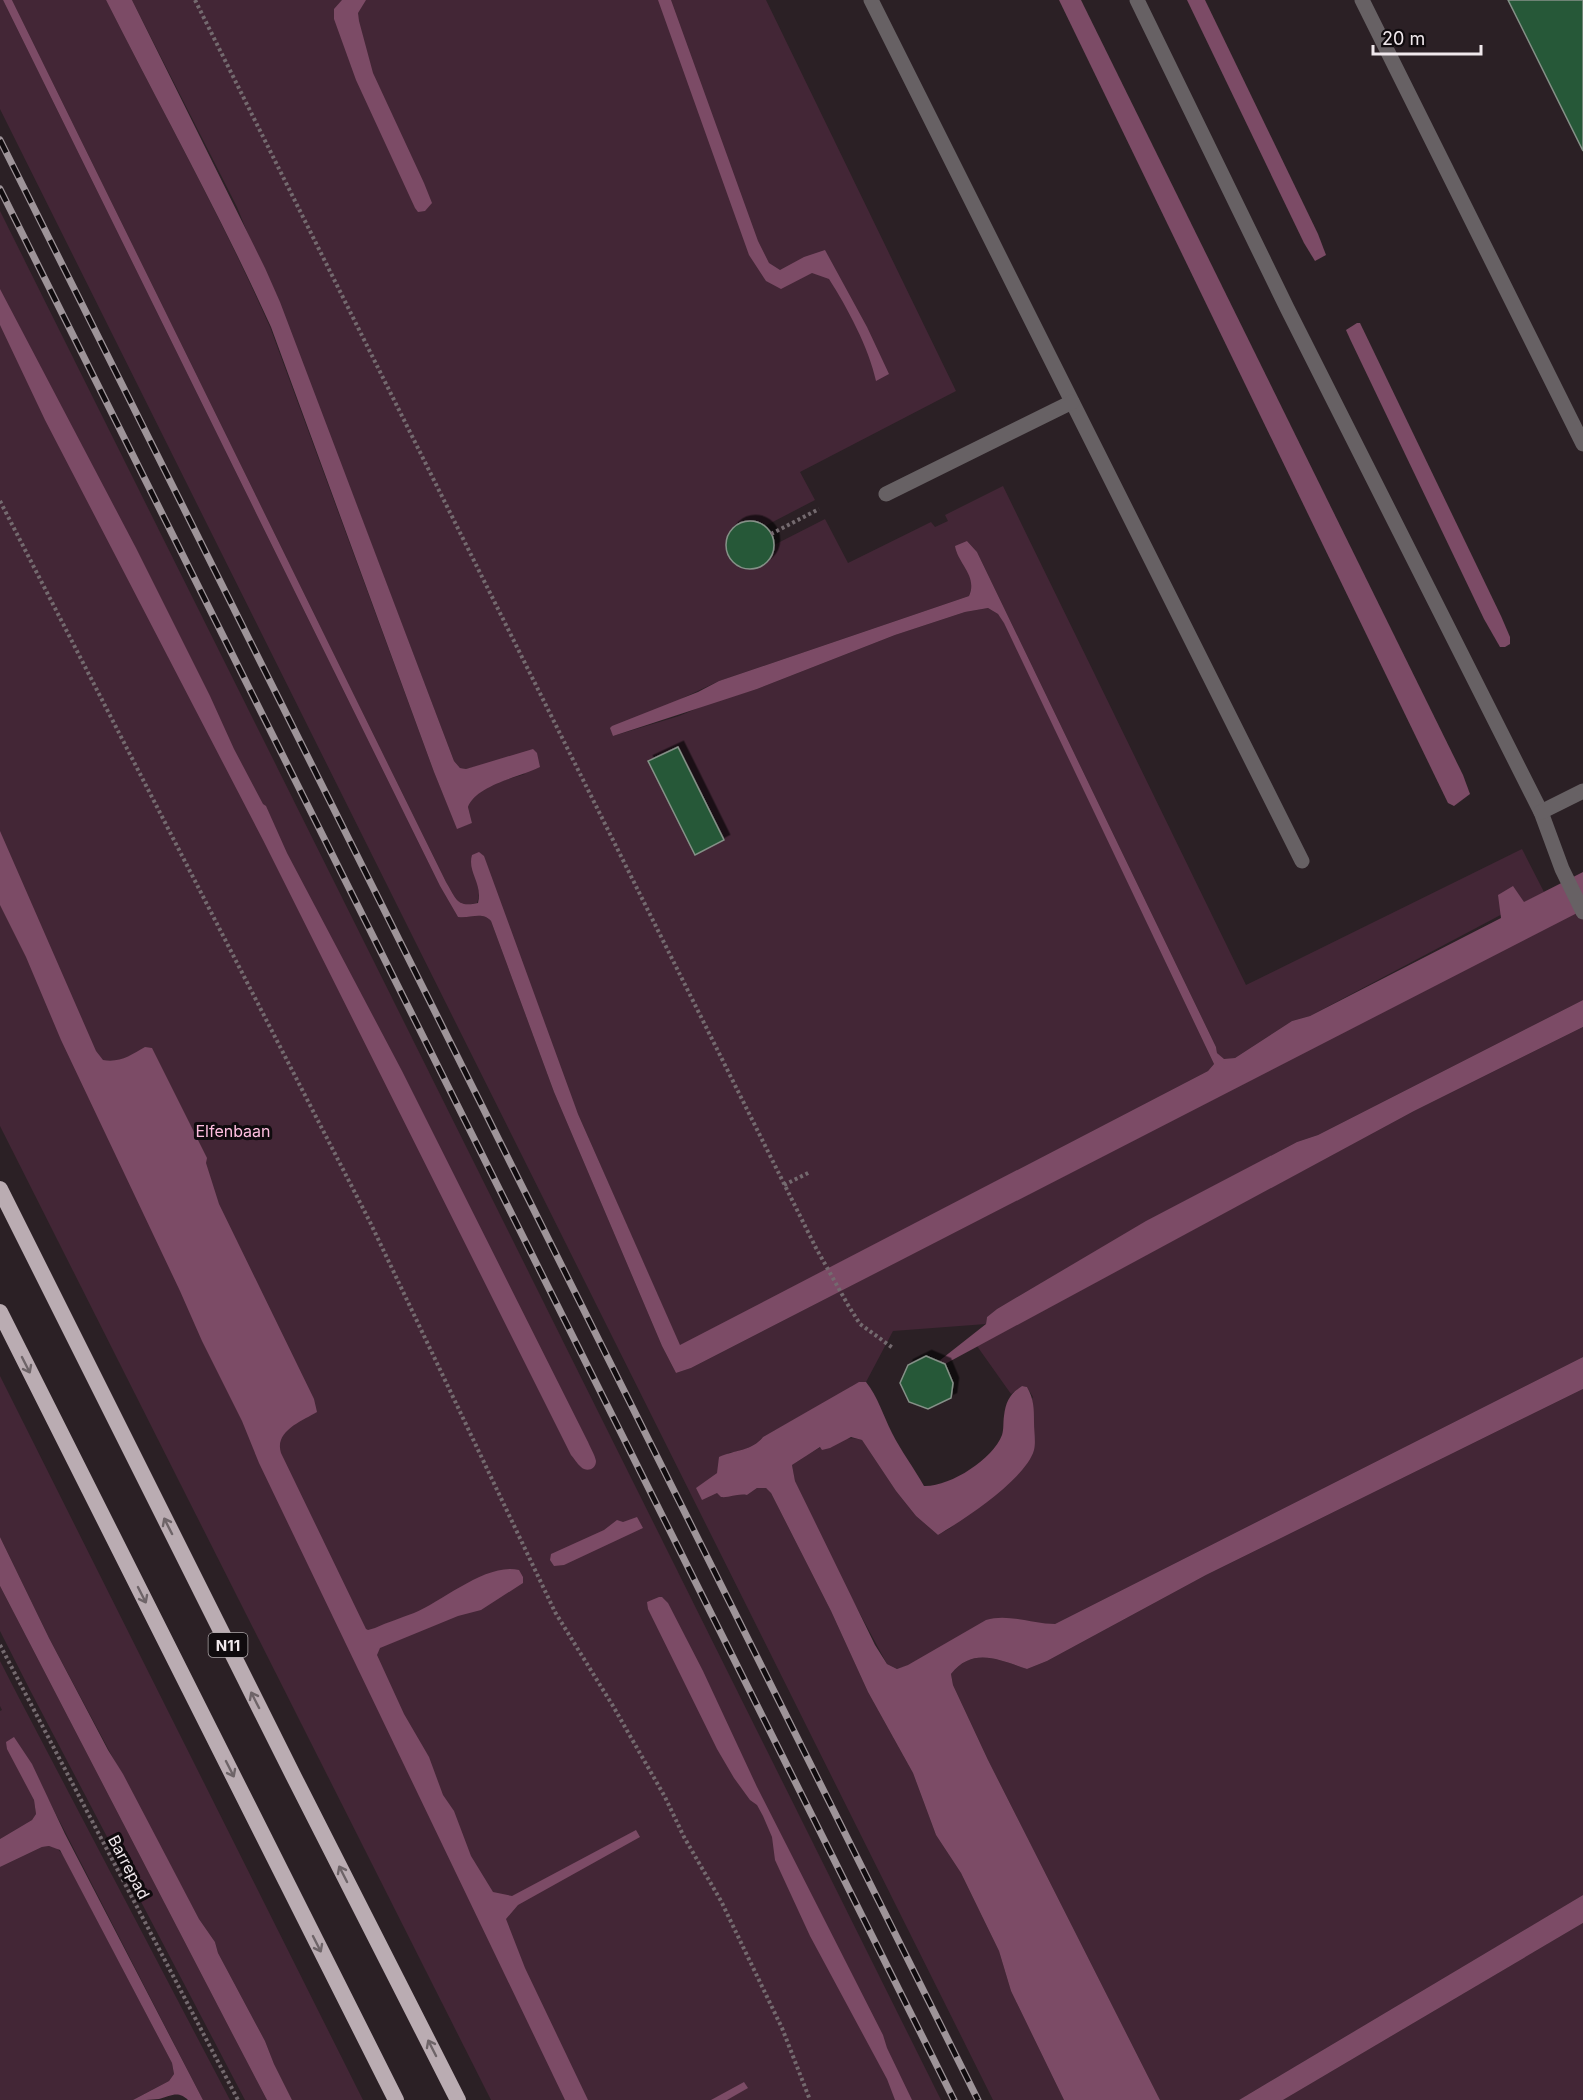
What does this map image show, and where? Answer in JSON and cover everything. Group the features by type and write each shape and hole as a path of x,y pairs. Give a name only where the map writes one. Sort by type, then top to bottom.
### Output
{"highway":[{"name":"N11","path":"0,1189 458,2100"},
{"path":"0,1312 396,2100"}],"lane":[{"path":"871,0 1302,861"},
{"path":"1137,0 1287,308 1541,812 1562,869 1583,912"},
{"path":"1362,0 1583,444"},
{"path":"886,494 1072,402"},
{"path":"1541,812 1583,790"}],"path":[{"path":"195,0 816,1248 860,1324 894,1348"},
{"path":"0,501 369,1222 555,1612 613,1706 721,1901 782,2028 810,2100"},
{"path":"771,534 819,509"},
{"path":"784,1185 810,1172"},
{"name":"Barrepad","path":"0,1645 238,2100"}],"green space":[{"path":"0,0 3,0 440,886 458,917 484,916 491,921 554,1092 662,1346 676,1373 691,1368 1583,909 1583,1000 1318,1135 1297,1142 1147,1221 997,1309 987,1317 986,1324 893,1331 866,1382 853,1385 751,1446 728,1453 717,1473 697,1488 724,1497 738,1493 747,1495 757,1488 766,1488 771,1493 831,1611 868,1692 913,1773 936,1835 961,1873 999,1951 1011,1991 1064,2100 993,2100 0,109"},
{"path":"12,0 106,0 211,203 270,327 434,772 457,828 472,823 468,807 477,794 492,785 525,774 498,761 466,769 460,768 454,761 352,493 237,207 132,0 766,0 956,391 800,472 815,500 765,526 771,533 774,545 825,519 848,563 931,522 935,527 948,521 945,515 1003,486 1246,985 1522,849 1544,892 1310,1016 1292,1021 1235,1058 1224,1060 1217,1053 977,552 967,541 965,565 973,583 969,596 719,681 613,736 757,689 895,635 965,612 988,608 998,614 1004,622 1214,1064 1208,1071 680,1346 474,873 479,887 477,903 461,903 446,882"},
{"name":"Elfenbaan","path":"0,211 941,2100 491,2100 0,1126"},
{"path":"1583,1027 1583,1357 1055,1624 1044,1624 897,1669 887,1664 838,1573 795,1481 792,1465 834,1441 853,1438 862,1440 896,1491 916,1516 938,1535 952,1527 1033,1397 1027,1387 1022,1386 1011,1394 977,1346 1414,1111"},
{"path":"0,1376 363,2100 292,2100 265,2041 218,1953 215,1942 199,1919 49,1638 0,1537"},
{"path":"1583,1389 1583,1895 1239,2100 1160,2100 988,1760 953,1685 951,1674 959,1665 978,1658 997,1659 1027,1669 1047,1661 1206,1575"},
{"path":"0,1586 267,2100 245,2100 30,1690 0,1631"},
{"path":"0,1661 230,2100 203,2100 26,1756 24,1778 34,1800 36,1814 32,1820 0,1839 0,1711 2,1710 0,1706"},
{"path":"42,1847 57,1848 63,1855 172,2063 174,2074 169,2081 133,2100 0,2100 0,1867"},
{"path":"1583,1923 1583,2100 1283,2100"}],"shaded area":[{"path":"3,0 12,0 446,882 461,903 478,903 478,889 471,861 472,855 479,852 484,856 578,1114 680,1345 1208,1071 1214,1064 1004,623 998,614 988,608 965,612 895,635 757,689 613,736 610,728 612,726 698,692 719,681 969,596 971,582 955,546 967,541 977,552 1217,1053 1224,1059 1235,1058 1292,1021 1310,1016 1501,918 1498,895 1513,886 1524,902 1583,872 1583,910 691,1368 676,1373 662,1346 554,1092 491,921 484,916 458,917 440,886"},
{"path":"106,0 132,0 265,268 280,302 454,761 460,768 466,769 533,749 537,753 540,767 489,787 473,799 468,807 472,823 457,829 271,327 211,203"},
{"path":"342,0 366,0 358,13 373,73 432,203 425,211 418,212 415,208 356,80 334,19 334,9"},
{"path":"658,0 671,0 758,241 769,263 780,270 804,257 825,250 867,327 889,374 876,381 857,328 829,279 812,273 781,289 766,281 749,255"},
{"path":"1059,0 1081,0 1463,775 1470,794 1454,806 1448,803"},
{"path":"1187,0 1205,0 1318,234 1326,255 1315,261 1304,243"},
{"path":"0,289 136,548 234,749 266,806 287,853 402,1071 594,1454 596,1464 593,1468 583,1469 571,1455 263,840 45,420 0,325"},
{"path":"1360,323 1501,616 1510,637 1510,644 1505,647 1500,647 1484,619 1350,339 1346,330"},
{"path":"0,831 96,1051 103,1060 115,1060 125,1058 145,1047 152,1048 207,1158 206,1163 219,1204 314,1399 317,1412 285,1433 280,1445 281,1453 366,1629 375,1628 414,1613 465,1584 493,1572 506,1569 519,1570 523,1577 523,1583 481,1610 458,1616 380,1648 377,1655 404,1714 429,1757 443,1795 454,1811 471,1856 493,1892 512,1896 636,1830 640,1837 518,1905 506,1919 525,1968 588,2100 565,2100 259,1463 242,1421 202,1341 61,1040 26,957 0,905"},
{"path":"1583,1000 1583,1027 1414,1111 945,1364 939,1361 986,1324 987,1317 997,1309 1146,1221 1297,1142 1318,1135"},
{"path":"1583,1357 1583,1389 1206,1575 1047,1661 1027,1669 997,1659 978,1658 959,1665 951,1674 953,1685 988,1760 1160,2100 1064,2100 1011,1991 999,1951 961,1873 936,1835 913,1773 868,1692 831,1611 771,1493 766,1488 757,1488 747,1495 721,1497 717,1493 702,1500 696,1488 717,1473 719,1457 754,1445 763,1437 859,1382 866,1382 870,1388 896,1440 924,1486 946,1482 969,1470 990,1453 1002,1435 1009,1398 1022,1386 1027,1387 1033,1404 1035,1440 1029,1461 1007,1486 938,1535 916,1516 896,1491 862,1440 851,1437 830,1448 822,1450 820,1447 792,1465 795,1481 875,1645 887,1664 897,1669 908,1665 986,1620 1011,1618 1055,1624"},
{"path":"637,1517 643,1528 564,1565 554,1566 550,1560 551,1554 604,1530 617,1520 623,1522"},
{"path":"0,1537 49,1638 108,1750 123,1774 199,1919 215,1942 218,1953 265,2041 292,2100 267,2100 0,1586"},
{"path":"659,1597 668,1603 703,1671 757,1787 883,2035 912,2100 895,2100 887,2079 810,1936 775,1860 772,1837 763,1816 757,1805 750,1800 734,1778 717,1749 648,1609 647,1602"},
{"path":"14,1737 32,1764 65,1834 203,2100 188,2100 178,2094 159,2099 133,2100 169,2081 174,2074 172,2063 60,1850 49,1846 42,1847 0,1867 0,1839 32,1820 36,1814 34,1800 7,1749 6,1742"},
{"path":"1583,1895 1583,1923 1283,2100 1239,2100"},
{"path":"744,2082 748,2088 727,2100 711,2100"}],"building":[{"path":"1508,0 1583,0 1583,151 1520,24"},
{"path":"750,521 767,528 774,545 767,562 750,569 733,562 726,545 733,528"},
{"path":"678,747 724,840 695,855 648,761"},
{"path":"926,1356 945,1364 953,1383 951,1398 928,1409 909,1402 900,1383 908,1365"}],"railway":[{"path":"0,140 978,2100"},
{"path":"0,189 954,2100"}]}
